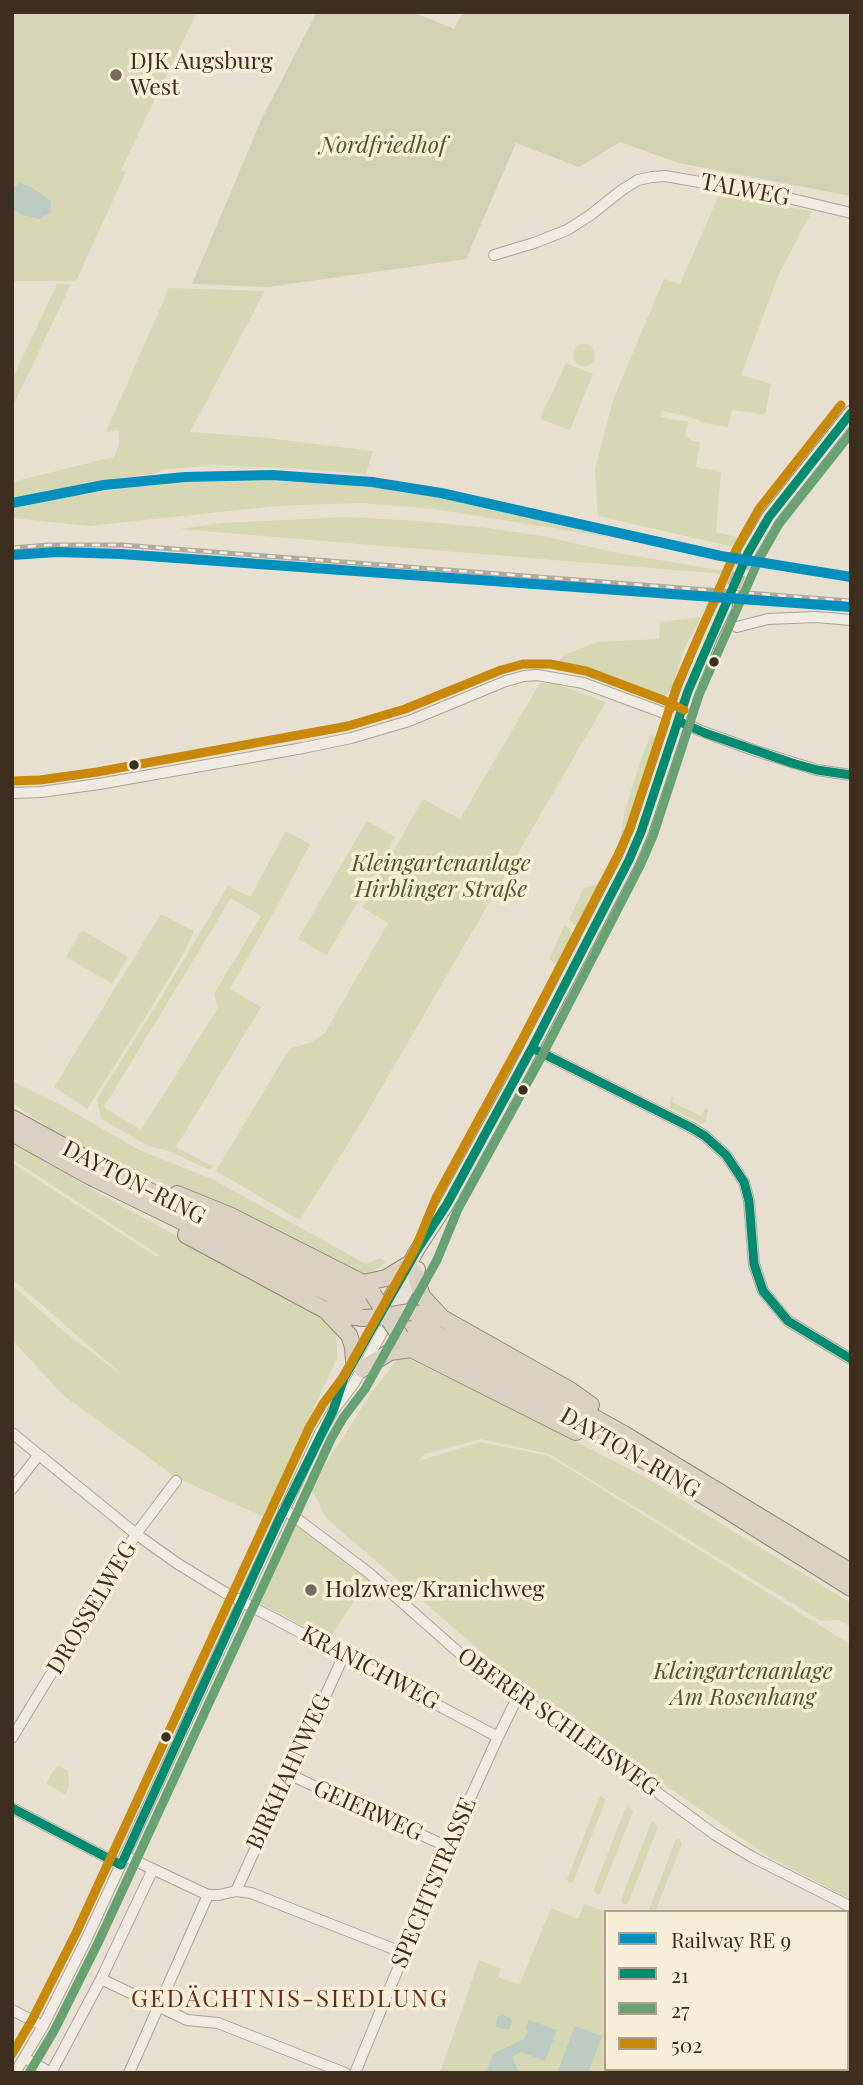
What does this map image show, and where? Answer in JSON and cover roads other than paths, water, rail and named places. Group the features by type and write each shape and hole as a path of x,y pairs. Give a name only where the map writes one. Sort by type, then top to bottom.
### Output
{"highway":[{"name":"DAYTON-RING","path":"12,1118 106,1176"},
{"name":"DAYTON-RING","path":"12,1133 106,1176 386,1315 505,1368 619,1438 851,1572"},
{"path":"106,1176 166,1224 323,1309 347,1316 386,1315 444,1320"},
{"path":"106,1176 160,1187 229,1215 562,1426 619,1438"},
{"path":"323,1309 347,1331 358,1365 390,1352 386,1278 412,1269 422,1296 444,1320 570,1390 593,1406 619,1438"},
{"name":"DAYTON-RING","path":"619,1438 851,1588"}],"main road":[{"path":"748,553 769,517 851,413"},
{"path":"386,1315 532,1048 629,860 678,721 710,637 725,606"}],"street":[{"name":"TALWEG","path":"494,255 534,243 567,229 638,180 665,176 780,196 851,213"},
{"path":"737,627 768,620 816,617 851,620"},
{"path":"12,793 63,790 344,739 409,721 524,676 549,676 583,683 781,760 817,770 851,775"},
{"path":"532,1048 690,1127 705,1136 726,1155 744,1182 750,1201 754,1264 762,1292 788,1321 851,1359"},
{"path":"15,2073 43,2026 123,1861 284,1509 333,1411 386,1315"},
{"name":"KRANICHWEG","path":"12,1433 136,1534 178,1564 242,1601 498,1737"},
{"path":"12,1489 38,1456"},
{"name":"DROSSELWEG","path":"12,1738 136,1534 176,1480"},
{"name":"OBERER SCHLEISWEG","path":"284,1509 369,1573 457,1651 518,1696 575,1732 722,1839 851,1907"},
{"name":"BIRKHAHNWEG","path":"236,1891 344,1655"},
{"name":"SPECHTSTRASSE","path":"355,2073 448,1847 518,1696"},
{"name":"GEIERWEG","path":"288,1774 448,1847"},
{"path":"12,1808 123,1861 153,1869 208,1895 236,1891 251,1893 404,1953"},
{"path":"25,2058 51,2073 101,1979 153,1869"},
{"path":"129,2073 208,1895"},
{"path":"101,1979 187,2020 218,2023 345,2073"},
{"path":"12,2010 43,2026"}],"tunnel":[{"path":"725,606 748,553"}],"railway":[{"path":"12,548 122,545 851,601"},
{"path":"849,1952 851,1949"},
{"path":"849,1991 851,1987"}],"place":[{"name":"DJK Augsburg West","path":"116,75"},
{"name":"Holzweg/Kranichweg","path":"311,1590"}],"district":[{"name":"GEDÄCHTNIS-SIEDLUNG","path":"290,2000"}],"park label":[{"name":"Nordfriedhof","path":"383,146"},
{"name":"Kleingartenanlage Hirblinger Straße","path":"441,877"},
{"name":"Kleingartenanlage Am Rosenhang","path":"743,1685"}]}
